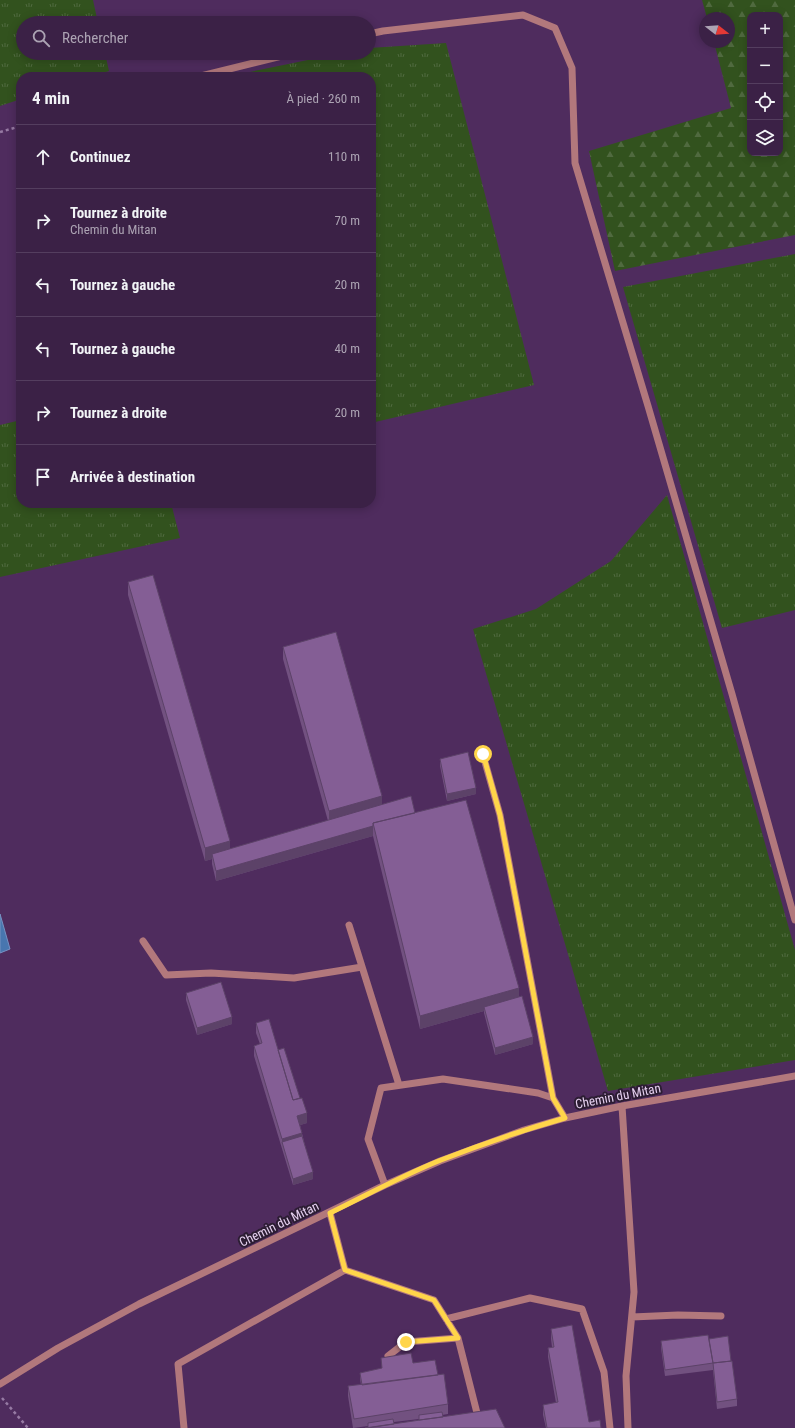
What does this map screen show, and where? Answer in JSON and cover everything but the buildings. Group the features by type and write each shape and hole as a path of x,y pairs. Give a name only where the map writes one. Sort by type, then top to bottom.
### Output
{"street":[{"path":"376,32 522,14 555,28 572,68 575,163 732,694 795,920"},
{"path":"217,72 266,60"},
{"path":"483,754 500,815 553,1098 565,1118"},
{"path":"349,925 399,1086"},
{"path":"143,941 166,975 211,973 294,978 362,967"},
{"name":"Chemin du Mitan","path":"0,1384 58,1348 139,1304 330,1213 385,1185 440,1161 524,1130 565,1118 622,1106 795,1076"},
{"path":"385,1185 368,1139 381,1088 443,1079 538,1093 553,1098"},
{"path":"622,1106 634,1292 626,1376 628,1428"},
{"path":"330,1213 345,1270"},
{"path":"184,1428 178,1364 345,1270 434,1300 458,1338 478,1417"},
{"path":"446,1319 530,1298 582,1309 604,1372 610,1428"},
{"path":"632,1317 678,1315 721,1316"},
{"path":"388,1356 406,1342 458,1338"}],"path":[{"path":"0,132 16,127"},
{"path":"0,1395 28,1428"}],"green space":[{"path":"0,0 93,0 96,16 16,16 16,60 107,60 109,71 16,72 16,101 0,106"},
{"path":"702,0 795,0 795,235 615,271 589,151 731,108 716,48 735,48 735,12 705,12"},
{"path":"446,43 534,385 376,422 376,72 249,72 308,60 376,60 376,48"},
{"path":"795,254 795,610 722,628 623,287"},
{"path":"16,421 16,508 172,508 180,538 0,577 0,425"},
{"path":"667,495 795,950 795,1060 608,1091 473,629 536,609 611,561"}],"water":[{"path":"0,914 10,949 0,953"}],"route":[{"path":"406,1342 458,1338 434,1300 345,1270 330,1213 385,1185 440,1161 524,1130 565,1118 553,1098 500,815 483,754"}]}
